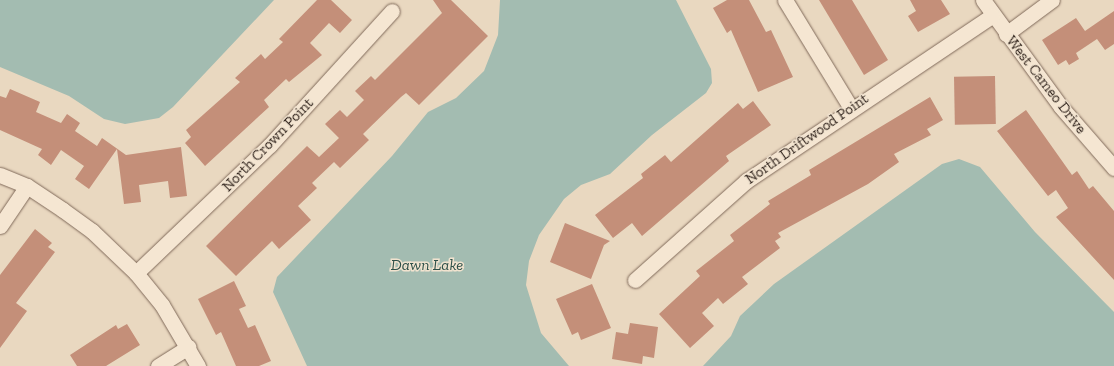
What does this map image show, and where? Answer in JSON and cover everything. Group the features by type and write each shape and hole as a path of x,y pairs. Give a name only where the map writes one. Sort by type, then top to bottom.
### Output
{"street":[{"path":"785,0 851,108"},
{"name":"West Cameo Drive","path":"982,0 992,16 1061,107 1114,168"},
{"path":"1006,34 1052,0"},
{"name":"North Crown Point","path":"136,273 270,145 392,10"},
{"name":"North Driftwood Point","path":"635,280 746,181 851,108 992,16"},
{"path":"0,175 27,186 92,231 136,273 189,347 198,366"},
{"path":"0,226 27,186"},
{"path":"158,366 189,347"}],"water":[{"path":"0,0 274,0 173,107 159,118 125,124 104,119 69,96 0,67"},
{"name":"Dawn Lake","path":"500,0 676,0 711,69 712,83 706,93 652,135 610,174 581,185 564,199 539,235 529,261 526,285 541,333 569,366 307,366 273,292 277,277 392,156 428,112 456,98 484,71 498,35"},
{"path":"959,159 980,167 1035,232 1114,312 1114,366 703,366 731,336 740,316 774,284 942,164"}],"building":[{"path":"317,0 331,0 352,20 340,33 329,23 310,43 322,55 289,82 286,79 264,100 269,107 205,166 185,143 191,137 186,130 240,82 235,78 261,54 265,59 283,42 279,39"},
{"path":"433,0 451,0 488,36 419,105 406,93 401,97 363,134 369,140 340,168 334,162 312,183 317,188 298,206 311,220 279,249 272,241 236,276 206,246 307,146 319,157 339,138 325,124 340,110 347,117 364,100 355,91 371,76 375,80 442,13"},
{"path":"727,0 749,0 766,32 771,30 793,77 758,92 731,30 727,33 713,8"},
{"path":"819,0 852,0 888,60 864,75"},
{"path":"910,0 941,0 950,14 918,32 908,16 916,11"},
{"path":"1114,11 1114,44 1105,50 1097,39 1076,53 1079,59 1069,65 1066,60 1058,65 1042,40 1076,18 1085,31"},
{"path":"995,76 996,124 955,125 954,77"},
{"path":"10,89 40,102 36,112 61,123 67,114 80,123 75,131 97,146 102,138 126,155 181,147 187,196 170,198 168,181 139,185 141,202 124,204 117,149 89,189 75,179 84,166 61,150 51,165 38,155 42,149 0,130 0,96 6,98"},
{"path":"930,97 943,120 927,129 931,135 894,154 899,162 868,184 778,233 781,237 775,241 780,248 742,277 748,284 723,304 718,298 702,313 714,326 690,348 659,314 700,276 696,271 734,241 730,235 770,204 768,201 811,175 809,170"},
{"path":"753,101 771,125 726,156 729,161 642,236 632,223 613,238 595,215 643,178 641,174 665,155 671,162 738,103 743,109"},
{"path":"1026,110 1072,175 1077,171 1089,189 1093,186 1114,211 1114,280 1056,217 1068,208 1056,190 1048,196 997,131"},
{"path":"565,223 610,241 604,245 591,279 550,262"},
{"path":"35,229 52,243 48,247 55,252 16,303 27,311 0,348 0,275"},
{"path":"234,281 246,306 239,309 248,328 255,325 271,361 259,366 236,366 221,332 216,335 198,299"},
{"path":"592,284 611,328 581,340 578,332 572,335 556,299"},
{"path":"630,323 658,327 654,358 643,356 642,364 612,359 616,332 628,334"},
{"path":"127,324 140,345 106,366 77,366 70,355 116,325 118,329"}]}
